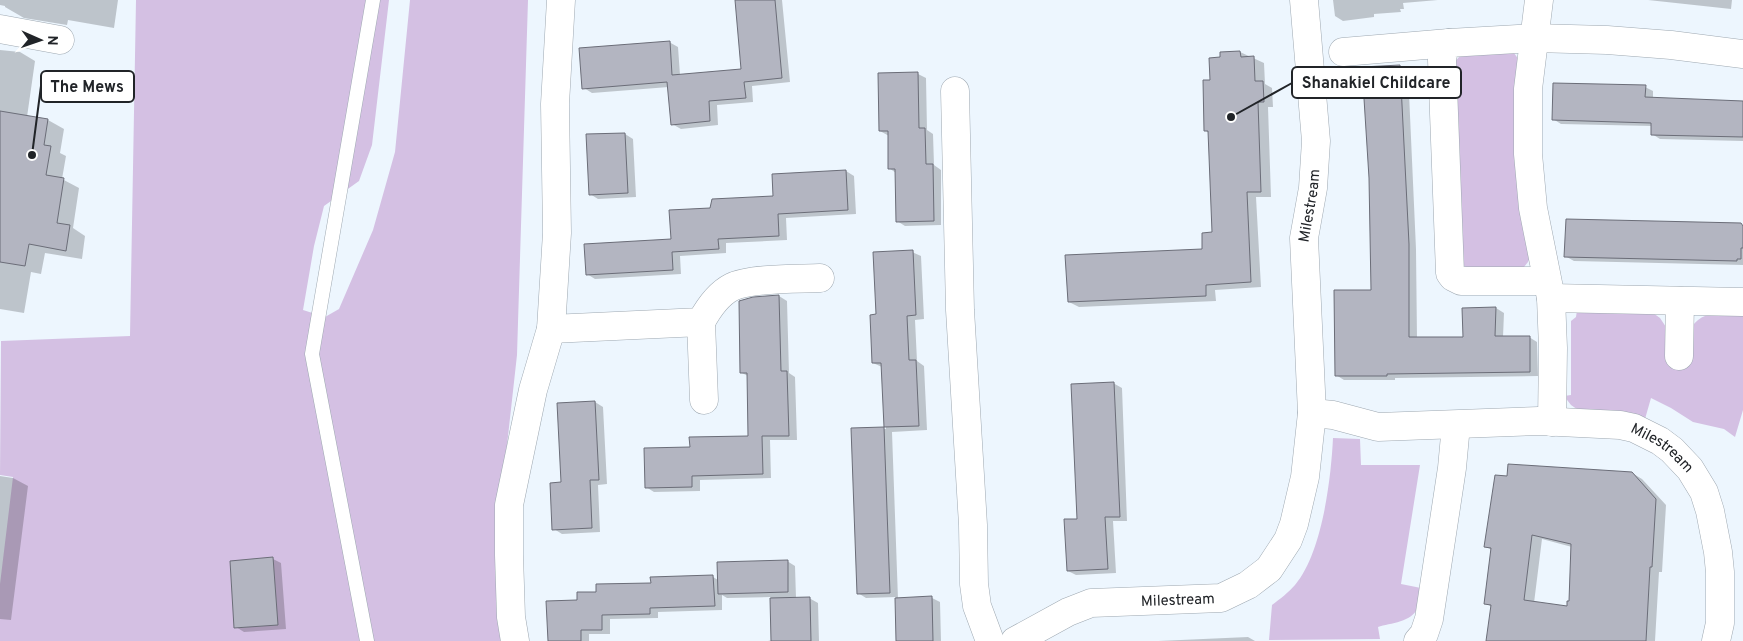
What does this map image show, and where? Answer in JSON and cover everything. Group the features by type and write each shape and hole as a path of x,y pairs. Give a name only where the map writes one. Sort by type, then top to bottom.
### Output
{"street":[{"path":"514,641 508,555 509,505 533,390 551,329 556,233 555,104 561,0"},
{"name":"Milestream","path":"1015,641 1068,612 1091,603 1221,598 1248,586 1269,569 1284,547 1294,524 1305,477 1312,413 1304,238 1313,188 1316,141 1304,0"},
{"path":"1539,0 1528,89 1528,154 1533,208 1549,289 1554,348 1552,422"},
{"path":"0,29 60,40"},
{"path":"1343,52 1534,38 1646,42 1743,54"},
{"path":"1449,44 1444,48 1442,60 1450,273 1453,277 1461,281 1680,301 1742,302"},
{"path":"955,91 960,310 974,526 974,584 977,606 990,641"},
{"path":"704,400 701,322 715,301 732,287 763,280 820,278"},
{"path":"1679,356 1680,301"},
{"path":"551,329 701,322"},
{"name":"Milestream","path":"1312,413 1333,415 1378,427 1552,422 1620,426 1634,428 1666,445 1690,469 1704,492 1710,511 1718,552 1720,623 1716,641"},
{"path":"1418,641 1424,634 1429,619 1452,468 1456,425"}],"lane":[{"path":"367,641 312,354 373,0"}],"shaded area":[{"path":"136,0 389,0 372,145 359,181 324,206 314,246 303,310 325,317 339,309 373,230 395,152 410,0 528,0 517,355 504,472 505,641 0,641 0,584 13,477 0,475 1,341 130,336"},
{"path":"1514,53 1519,60 1530,257 1524,267 1467,268 1463,265 1454,63 1464,54"},
{"path":"1577,310 1653,313 1660,318 1666,327 1692,327 1702,317 1708,315 1722,313 1743,314 1743,410 1735,437 1724,429 1693,422 1651,398 1645,419 1581,412 1571,405 1564,396 1571,395 1571,321 1576,317"},
{"path":"1333,438 1360,439 1361,465 1420,465 1401,584 1421,588 1417,608 1415,613 1406,619 1378,627 1380,639 1269,640 1272,605 1295,585 1312,554 1318,536 1327,495"}],"building":[{"path":"735,0 775,0 782,78 744,82 746,98 709,101 710,121 671,125 667,82 582,89 579,48 670,41 672,75 741,69"},
{"path":"1240,51 1241,57 1254,56 1255,81 1263,81 1264,102 1258,102 1261,192 1247,192 1251,282 1206,285 1206,296 1068,302 1065,255 1202,249 1202,233 1212,232 1208,131 1204,131 1203,80 1210,80 1209,58 1220,57 1220,52"},
{"path":"1400,65 1409,244 1409,337 1463,337 1462,308 1496,307 1495,336 1530,336 1530,372 1335,376 1334,290 1371,290 1369,178 1362,67"},
{"path":"918,72 919,128 925,128 926,164 933,164 934,221 896,222 895,169 888,169 888,131 879,131 878,73"},
{"path":"1553,83 1646,85 1645,97 1743,101 1743,137 1651,135 1651,123 1552,120"},
{"path":"0,111 48,119 44,145 51,146 46,175 64,178 57,223 70,225 66,251 29,244 25,266 0,262"},
{"path":"625,133 628,193 589,195 586,134"},
{"path":"846,170 848,210 778,214 779,236 718,239 719,249 672,252 673,270 586,275 584,244 671,239 669,210 710,208 712,199 773,196 772,174"},
{"path":"1566,219 1741,223 1743,226 1743,248 1741,248 1741,259 1737,259 1737,261 1564,257"},
{"path":"913,250 916,315 907,316 909,360 916,360 919,426 884,427 881,363 872,363 870,315 876,314 873,252"},
{"path":"779,295 781,371 787,371 789,436 762,436 763,474 692,476 692,487 645,488 644,448 690,447 689,437 748,436 747,373 740,373 739,301 753,297"},
{"path":"1114,382 1120,517 1105,517 1108,569 1067,571 1064,519 1077,519 1071,384"},
{"path":"595,401 599,480 590,480 592,528 552,530 550,483 561,482 557,403"},
{"path":"884,427 890,593 857,594 851,428"},
{"path":"1508,464 1632,472 1656,499 1646,641 1486,641 1491,605 1484,604 1491,548 1484,547 1495,475 1507,476","holes":["1532,535 1571,544 1569,601 1567,601 1567,606 1524,600"]},
{"path":"273,557 278,625 234,628 230,561"},
{"path":"788,560 788,592 718,594 717,562"},
{"path":"713,575 715,606 650,608 650,614 602,615 602,630 581,630 581,641 548,641 546,601 577,600 577,592 596,592 596,584 651,583 650,577"},
{"path":"932,596 933,641 896,641 895,598"},
{"path":"810,597 811,641 771,641 770,598"}],"place":[{"name":"Shanakiel Childcare","path":"1231,117"},
{"name":"The Mews","path":"32,155"}]}
